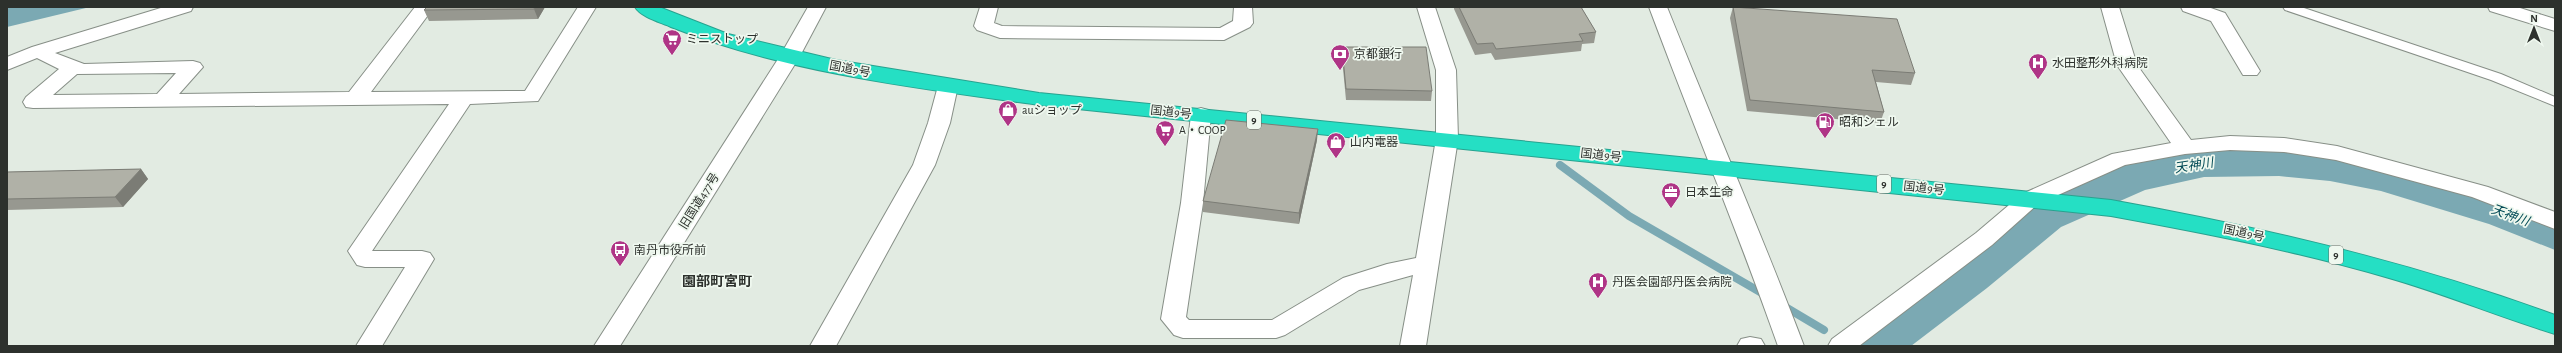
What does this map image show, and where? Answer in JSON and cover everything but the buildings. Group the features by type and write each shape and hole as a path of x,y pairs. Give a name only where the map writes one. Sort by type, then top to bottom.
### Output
{"highway":[{"name":"国道9号","path":"644,7 704,33 790,56 948,86 1039,99 1447,139 2111,208 2220,228 2325,252 2424,280 2513,309 2555,325"}],"street":[{"path":"7,64 40,51 184,7"},
{"path":"355,99 425,7"},
{"path":"73,67 33,102 531,97 587,7"},
{"name":"旧国道477号","path":"607,346 790,56 817,7"},
{"path":"989,7 984,26 1000,32 1224,34 1243,23 1243,7"},
{"path":"1413,346 1447,139 1446,70 1426,7"},
{"path":"1658,7 1720,167 1763,269 1791,346"},
{"path":"2110,7 2127,65 2185,147"},
{"path":"2190,7 2218,17 2250,71"},
{"path":"2497,7 2555,25"},
{"path":"40,51 57,62 83,70 193,67 162,101"},
{"path":"823,346 924,165 939,123 948,86"},
{"path":"369,346 422,259 365,259 360,251 464,98"},
{"path":"1201,115 1192,203 1173,319 1183,330 1278,338 1351,284 1387,272 1427,264"},
{"path":"1841,346 1984,239 2039,200 2120,159 2185,147 2230,143 2284,145 2337,153 2480,192 2555,221"}],"lane":[{"path":"2289,7 2496,77 2555,102"}],"water":[{"path":"7,7 90,7 7,27"}],"waterway":[{"name":"天神川","path":"1874,346 1969,276 2044,216 2132,178 2204,162 2279,161 2330,166 2386,177 2506,213 2555,233"},
{"path":"1560,165 1629,216 1767,296"},
{"path":"1782,305 1824,330"}],"place":[{"name":"ミニストップ","path":"672,56"},
{"name":"京都銀行","path":"1340,71"},
{"name":"水田整形外科病院","path":"2038,80"},
{"name":"auショップ","path":"1008,127"},
{"name":"昭和シェル","path":"1825,139"},
{"name":"A・COOP","path":"1165,147"},
{"name":"山内電器","path":"1336,159"},
{"name":"日本生命","path":"1671,209"},
{"name":"南丹市役所前","path":"620,267"},
{"name":"丹医会園部丹医会病院","path":"1598,299"}],"district":[{"name":"園部町宮町","path":"717,282"}]}
